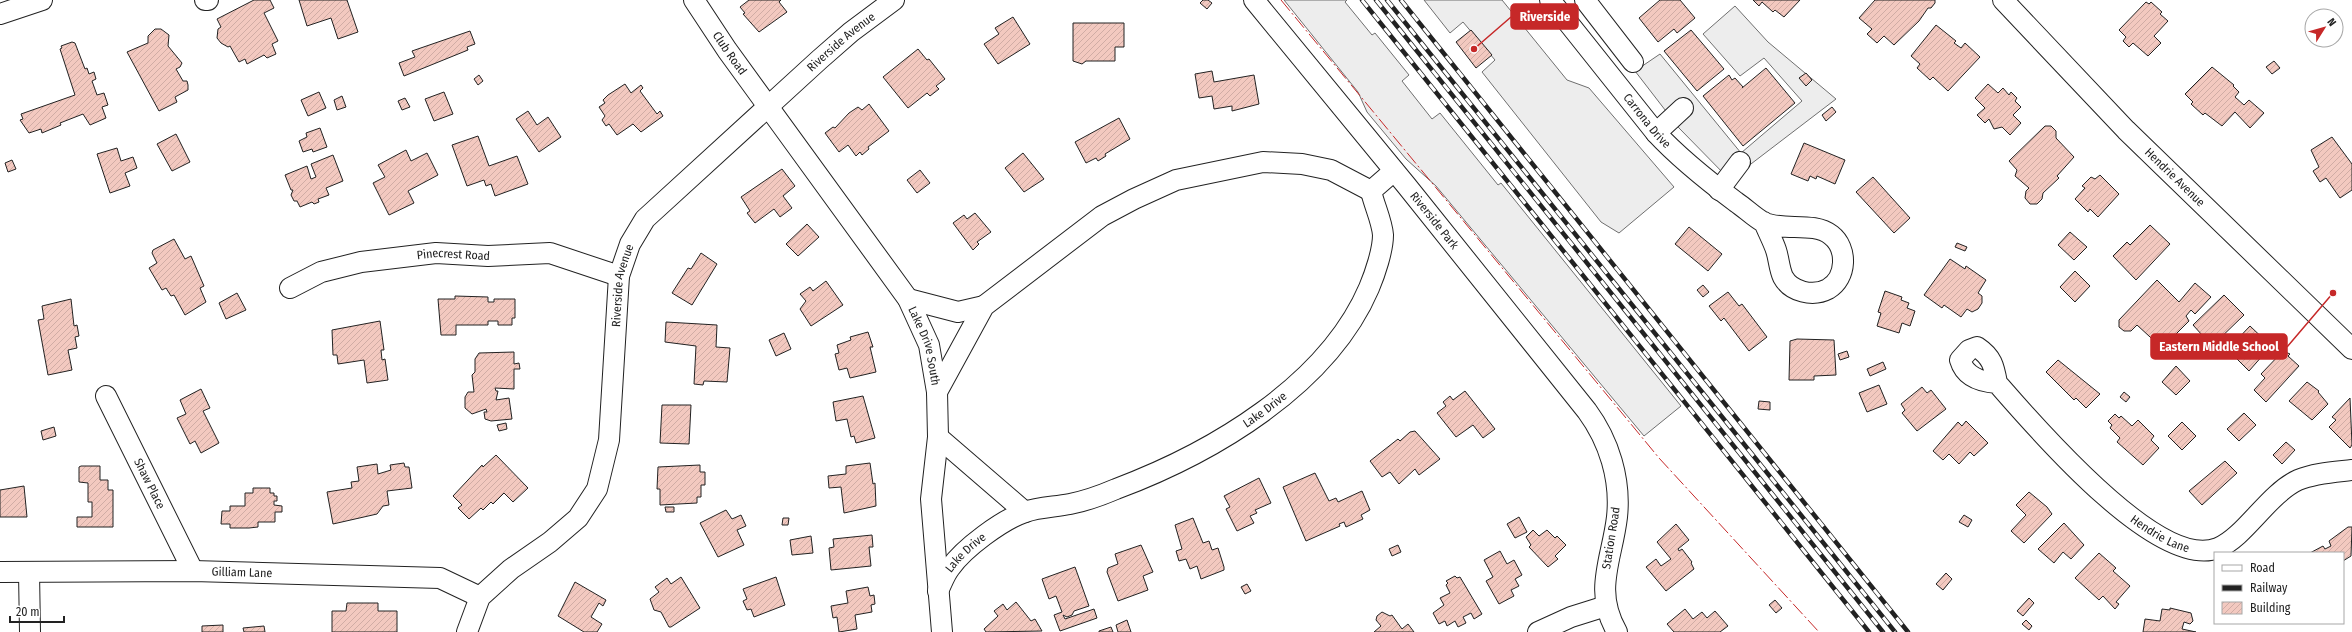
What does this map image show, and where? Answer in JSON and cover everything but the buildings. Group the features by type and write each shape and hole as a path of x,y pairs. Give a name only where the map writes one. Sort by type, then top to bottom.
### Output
{"street":[{"path":"0,14 42,0"},
{"name":"Club Road","path":"694,0 727,50 768,106"},
{"name":"Riverside Avenue","path":"467,632 480,597 511,569 550,542 578,518 597,489 609,440 619,276 630,244 645,219 851,32 894,0"},
{"name":"Riverside Park","path":"1254,0 1587,411 1601,432 1607,446"},
{"name":"Carrona Drive","path":"1550,0 1656,133 1671,149 1719,190 1764,222"},
{"path":"1585,0 1633,62"},
{"name":"Hendrie Avenue","path":"2003,0 2126,130 2352,349"},
{"name":"Lake Drive South","path":"768,106 908,299 929,345 937,392 938,437 931,499 942,632"},
{"path":"1656,133 1683,108"},
{"path":"937,392 984,306 1102,216 1176,180 1262,162 1302,164 1331,170 1371,191 1394,171"},
{"path":"1719,190 1740,162"},
{"name":"Lake Drive","path":"938,591 950,568 972,546 996,528 1025,512 1072,503 1116,489 1216,444 1248,424 1292,389 1337,341 1358,313 1376,272 1383,235 1371,191"},
{"name":"Pinecrest Road","path":"290,288 321,272 361,262 436,253 488,256 550,253 619,276"},
{"path":"908,299 958,312 984,306"},
{"name":"Hendrie Lane","path":"1997,384 2078,474 2114,504 2155,533 2184,548 2203,552 2218,548 2238,533 2284,489 2298,480 2352,470"},
{"name":"Shaw Place","path":"106,396 193,571"},
{"path":"938,437 1025,512"},
{"name":"Station Road","path":"1607,446 1614,474 1618,505 1604,582 1606,606 1617,632"},
{"name":"Gilliam Lane","path":"0,572 193,571 440,578 480,597"},
{"path":"29,572 30,632"},
{"path":"1538,632 1572,617 1606,606"}],"shaded area":[{"path":"1284,0 1347,0 1345,2 1372,35 1375,33 1409,75 1402,81 1432,119 1440,113 1498,185 1501,183 1681,406 1644,436 1436,186 1406,159 1367,112 1358,92"},
{"path":"1424,0 1502,0 1567,80 1589,88 1674,187 1619,233 1601,222 1482,72 1495,60 1463,22 1450,33"},
{"path":"1735,6 1768,42 1836,99 1730,180 1679,128 1635,71 1660,54 1741,153 1802,101 1764,58 1740,76 1703,34"}],"railway":[{"path":"1362,0 1869,632"},
{"path":"1376,0 1883,632"},
{"path":"1387,0 1895,632"},
{"path":"1401,0 1908,632"}],"power":[{"path":"1281,0 1659,458 1819,632"}],"place":[{"name":"Riverside","path":"1474,49"},
{"name":"Eastern Middle School","path":"2333,293"}]}
